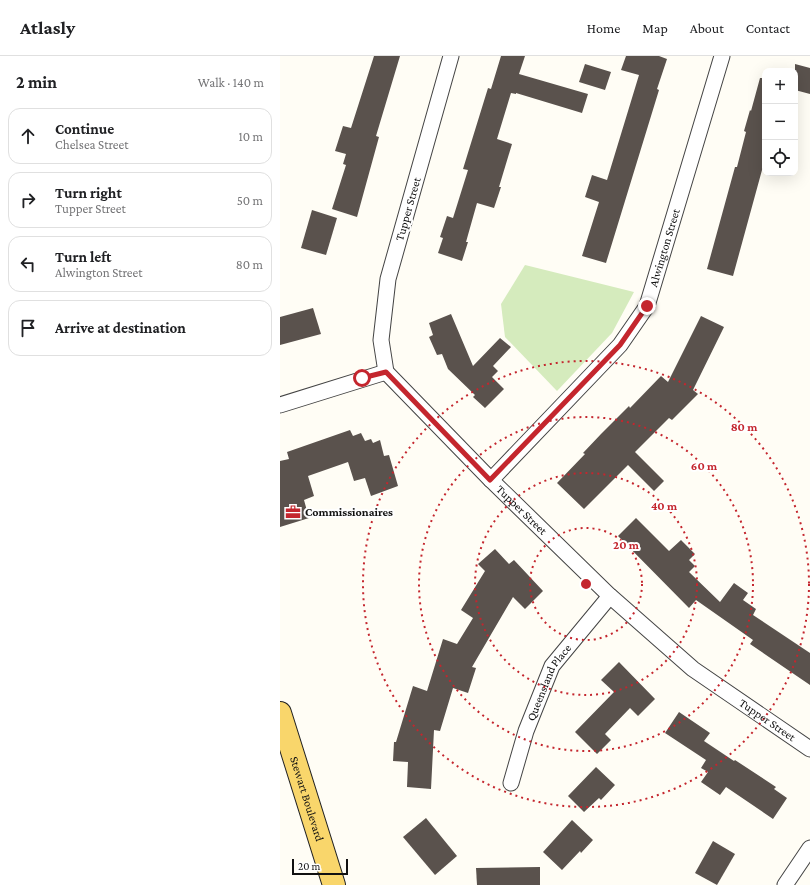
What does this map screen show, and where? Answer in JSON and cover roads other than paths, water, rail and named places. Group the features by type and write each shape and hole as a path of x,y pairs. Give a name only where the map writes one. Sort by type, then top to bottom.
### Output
{"main road":[{"name":"Stewart Boulevard","path":"280,713 334,885"}],"street":[{"name":"Tupper Street","path":"451,56 388,279 381,340 386,372 490,480 610,596 693,669 810,749"},
{"name":"Alwington Street","path":"490,480 620,345 647,306 722,56"},
{"path":"280,405 386,372"},
{"name":"Queensland Place","path":"511,783 526,731 552,666 610,596"},
{"path":"785,885 810,848"}],"place":[{"name":"Commissionaires","path":"293,512"}]}
